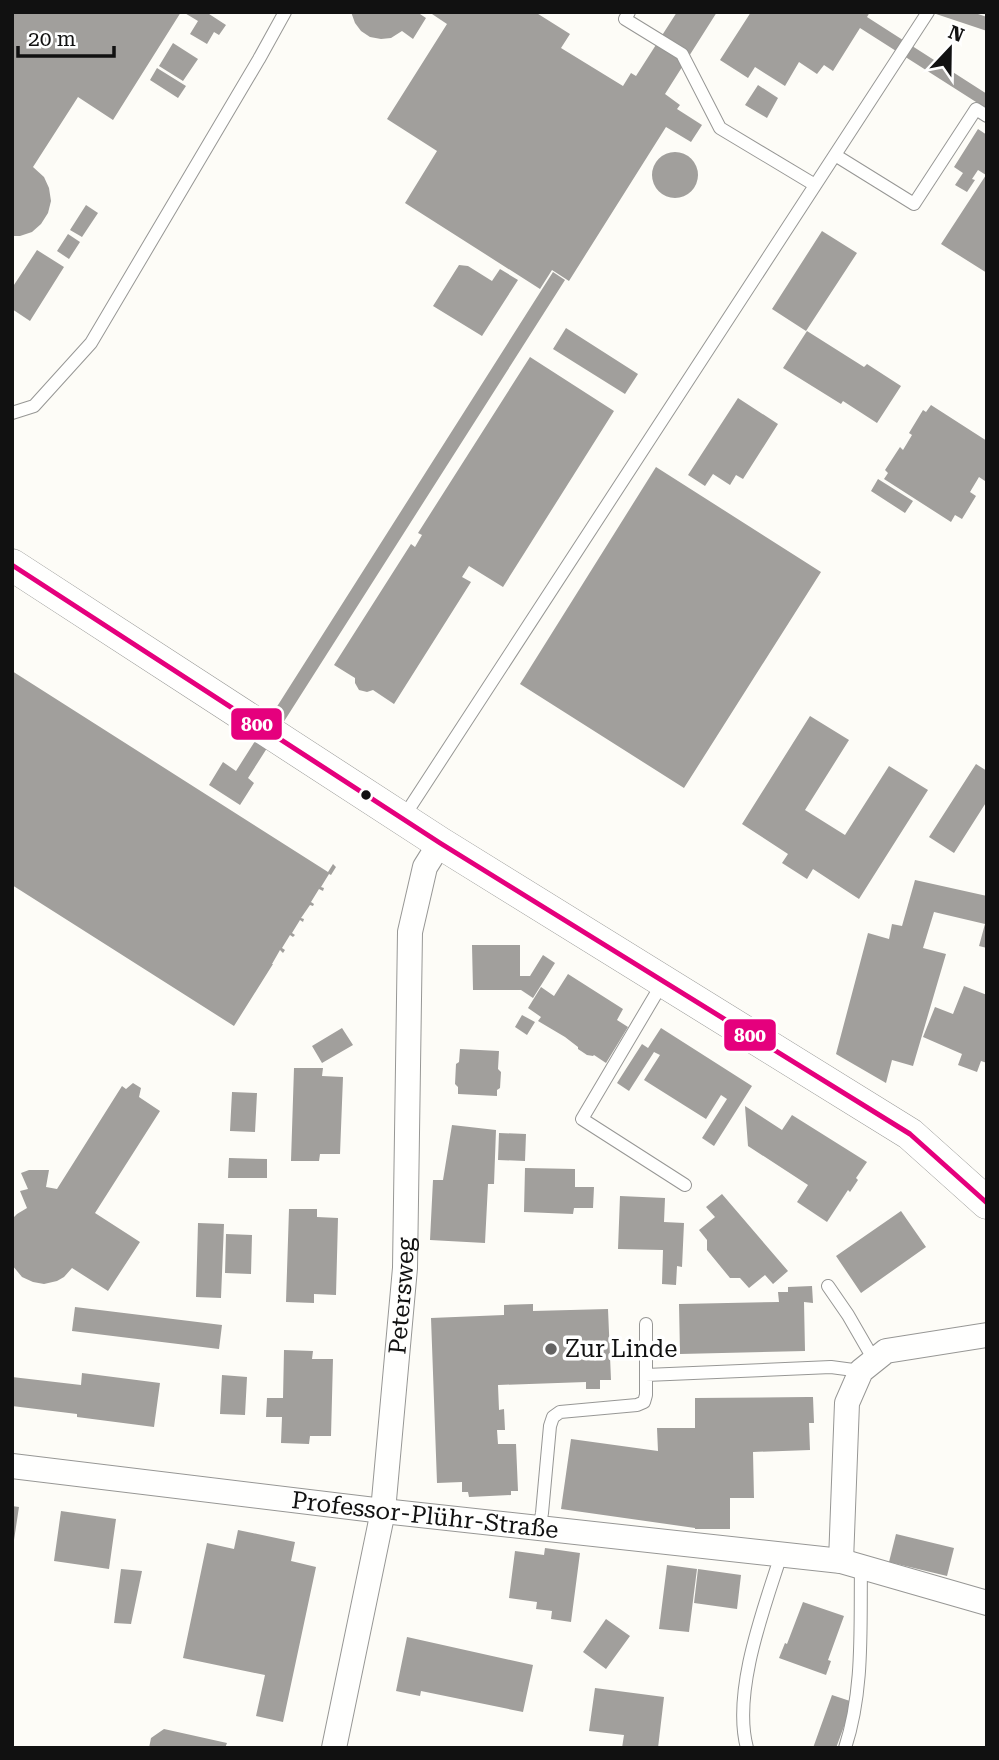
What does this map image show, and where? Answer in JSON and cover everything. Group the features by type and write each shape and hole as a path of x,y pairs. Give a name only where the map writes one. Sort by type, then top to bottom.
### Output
{"street":[{"path":"12,565 440,843 910,1134 987,1203"},
{"name":"Petersweg","path":"334,1748 383,1511 405,1268 410,932 425,867 440,843"},
{"path":"851,1564 847,1403 867,1366 886,1351 987,1335"},
{"name":"Professor-Plühr-Straße","path":"12,1466 851,1564 987,1603"}],"lane":[{"path":"12,413 34,406 91,343 285,12"},
{"path":"403,818 928,12"},
{"path":"623,14 682,54 720,128 815,185"},
{"path":"835,155 914,204 976,109 987,116"},
{"path":"663,982 582,1119 685,1185"},
{"path":"646,1374 867,1366 849,1315 828,1286"},
{"path":"539,1528 553,1418 559,1412 637,1405 644,1402 646,1324"},
{"path":"747,1748 744,1703 753,1645 780,1555"},
{"path":"845,1748 858,1690 851,1564"}],"building":[{"path":"12,12 181,12 113,120 78,97 33,167 44,177 49,188 51,201 48,213 32,232 20,236 12,236"},
{"path":"183,12 206,12 226,25 219,35 214,32 207,44 190,34 198,21"},
{"path":"351,12 417,12 426,18 413,39 402,31 391,38 381,39 370,37 361,31"},
{"path":"429,12 535,12 570,34 561,48 623,86 631,73 636,76 677,12 717,12 665,94 680,105 677,109 702,125 691,142 666,127 569,281 552,270 540,289 405,203 437,151 387,119 447,24"},
{"path":"751,12 870,12 867,17 987,94 987,109 860,28 833,71 824,65 817,74 799,62 785,86 755,67 748,78 720,60"},
{"path":"930,12 972,12 987,17 987,31"},
{"path":"173,43 198,59 183,81 159,66"},
{"path":"157,68 186,86 178,98 150,80"},
{"path":"758,85 778,98 767,118 745,105"},
{"path":"978,129 987,135 987,273 941,244 986,175 978,170 967,192 955,185 963,173 954,167"},
{"path":"675,152 691,159 698,175 691,191 675,198 659,191 652,175 659,159"},
{"path":"86,205 98,213 82,237 70,230"},
{"path":"822,231 857,253 806,331 772,309"},
{"path":"68,234 80,242 69,259 57,251"},
{"path":"37,250 64,267 30,321 12,309 12,288"},
{"path":"459,265 468,266 492,281 500,269 518,280 482,336 433,306"},
{"path":"553,272 565,280 248,778 254,783 240,805 209,785 223,762 236,771"},
{"path":"566,328 638,374 625,394 553,349"},
{"path":"807,331 864,367 867,364 901,386 877,423 783,368"},
{"path":"530,357 614,411 503,587 469,566 462,577 471,582 394,704 373,690 359,690 355,678 334,665 411,544 415,547 422,535 418,533"},
{"path":"738,398 778,424 743,479 736,475 730,485 713,474 705,486 688,475"},
{"path":"931,405 987,441 987,479 985,481 979,477 970,492 976,496 962,519 955,515 951,522 884,479 888,473 885,470 900,447 903,450 912,435 909,433 923,410 926,412"},
{"path":"656,467 821,572 684,788 520,684"},
{"path":"878,479 913,501 905,513 871,491"},
{"path":"12,671 328,872 333,864 336,867 321,887 324,888 323,891 319,889 311,902 313,906 310,905 301,918 304,919 303,922 300,920 292,933 295,935 290,935 282,948 285,950 283,953 280,950 234,1026 12,885"},
{"path":"810,716 849,740 805,810 845,835 889,766 928,790 859,899 813,869 807,879 782,863 788,854 742,824"},
{"path":"976,764 987,771 987,801 954,853 929,837"},
{"path":"915,880 987,896 987,948 979,946 985,924 934,912 923,948 946,954 913,1066 892,1060 886,1083 836,1054 868,933 889,939 892,924 902,926"},
{"path":"472,945 520,945 520,976 530,976 543,955 555,963 533,998 521,990 473,990"},
{"path":"568,974 623,1009 617,1020 628,1027 606,1063 594,1055 587,1055 565,1037 538,1021 541,1017 528,1008 541,987 554,996"},
{"path":"964,986 987,995 987,1063 981,1061 977,1072 958,1065 962,1054 923,1037 935,1007 953,1014"},
{"path":"522,1015 535,1022 527,1035 515,1027"},
{"path":"342,1028 353,1045 322,1063 312,1046"},
{"path":"661,1028 752,1086 714,1146 702,1138 727,1099 721,1095 706,1119 644,1080 660,1055 654,1052 629,1091 617,1083 642,1044 648,1048"},
{"path":"460,1049 499,1051 498,1069 501,1072 497,1096 458,1094 455,1084"},
{"path":"294,1068 323,1068 322,1076 343,1077 340,1154 320,1154 319,1161 291,1161"},
{"path":"133,1083 141,1088 139,1097 160,1111 95,1213 140,1242 108,1291 72,1268 57,1281 44,1284 22,1277 12,1265 12,1219 27,1208 20,1191 28,1189 21,1173 29,1170 49,1170 46,1187 57,1189 122,1086 126,1089"},
{"path":"232,1092 257,1093 255,1132 230,1131"},
{"path":"745,1106 782,1130 792,1115 867,1162 850,1192 848,1190 827,1222 797,1202 808,1185 748,1146"},
{"path":"452,1125 496,1130 494,1184 488,1184 485,1243 430,1240 433,1180 443,1180"},
{"path":"499,1133 526,1134 525,1161 498,1160"},
{"path":"229,1158 267,1159 267,1178 228,1178"},
{"path":"525,1168 575,1169 575,1187 594,1187 593,1208 574,1208 573,1214 524,1212"},
{"path":"722,1194 788,1271 773,1284 765,1275 749,1288 740,1278 730,1278 707,1250 707,1240 699,1230 715,1217 706,1207"},
{"path":"620,1196 665,1198 664,1222 684,1223 682,1267 677,1266 676,1285 662,1284 663,1250 618,1249"},
{"path":"289,1209 317,1209 317,1217 338,1218 336,1295 314,1294 314,1303 286,1302"},
{"path":"901,1211 926,1247 861,1293 836,1256"},
{"path":"198,1223 224,1224 221,1298 196,1297"},
{"path":"226,1234 252,1235 251,1274 225,1273"},
{"path":"812,1286 813,1303 804,1302 805,1351 680,1354 679,1304 779,1302 778,1292 788,1292 788,1287"},
{"path":"533,1304 533,1311 608,1309 611,1380 600,1380 600,1389 586,1389 586,1382 498,1385 499,1410 504,1409 505,1430 497,1430 498,1444 516,1444 518,1491 511,1491 511,1495 469,1497 468,1492 462,1492 462,1482 437,1483 431,1318 504,1315 504,1305"},
{"path":"75,1307 222,1325 219,1349 72,1331"},
{"path":"284,1350 313,1351 312,1359 333,1359 331,1436 310,1436 309,1444 281,1443 282,1417 266,1417 267,1398 283,1398"},
{"path":"82,1373 160,1383 154,1427 12,1406 12,1377 81,1385"},
{"path":"222,1375 247,1377 245,1415 220,1414"},
{"path":"813,1397 814,1423 809,1423 810,1450 753,1452 754,1498 730,1498 730,1529 695,1529 561,1509 571,1439 658,1451 657,1428 695,1428 695,1398"},
{"path":"12,1506 19,1507 14,1540 12,1540"},
{"path":"61,1511 116,1519 109,1569 54,1561"},
{"path":"238,1530 295,1542 291,1561 316,1567 283,1722 256,1716 265,1675 183,1658 207,1543 234,1549"},
{"path":"896,1534 954,1548 947,1576 889,1562"},
{"path":"545,1548 580,1553 571,1622 551,1619 552,1611 536,1609 537,1602 509,1598 515,1551 544,1555"},
{"path":"667,1565 697,1569 689,1632 659,1629"},
{"path":"121,1569 142,1571 131,1624 114,1623"},
{"path":"698,1569 741,1575 737,1609 694,1603"},
{"path":"803,1602 844,1616 828,1660 831,1661 826,1675 779,1658"},
{"path":"606,1619 630,1636 606,1669 583,1652"},
{"path":"407,1637 533,1665 523,1712 421,1691 420,1696 396,1691"},
{"path":"595,1688 664,1697 658,1748 622,1748 624,1735 589,1731"},
{"path":"832,1695 853,1702 836,1748 813,1748"},
{"path":"164,1729 227,1743 225,1748 149,1748 151,1738"}],"transit line":[{"name":"800","path":"12,565 440,843 910,1134 987,1203"}],"place":[{"name":"Zur Linde","path":"551,1349"}]}
